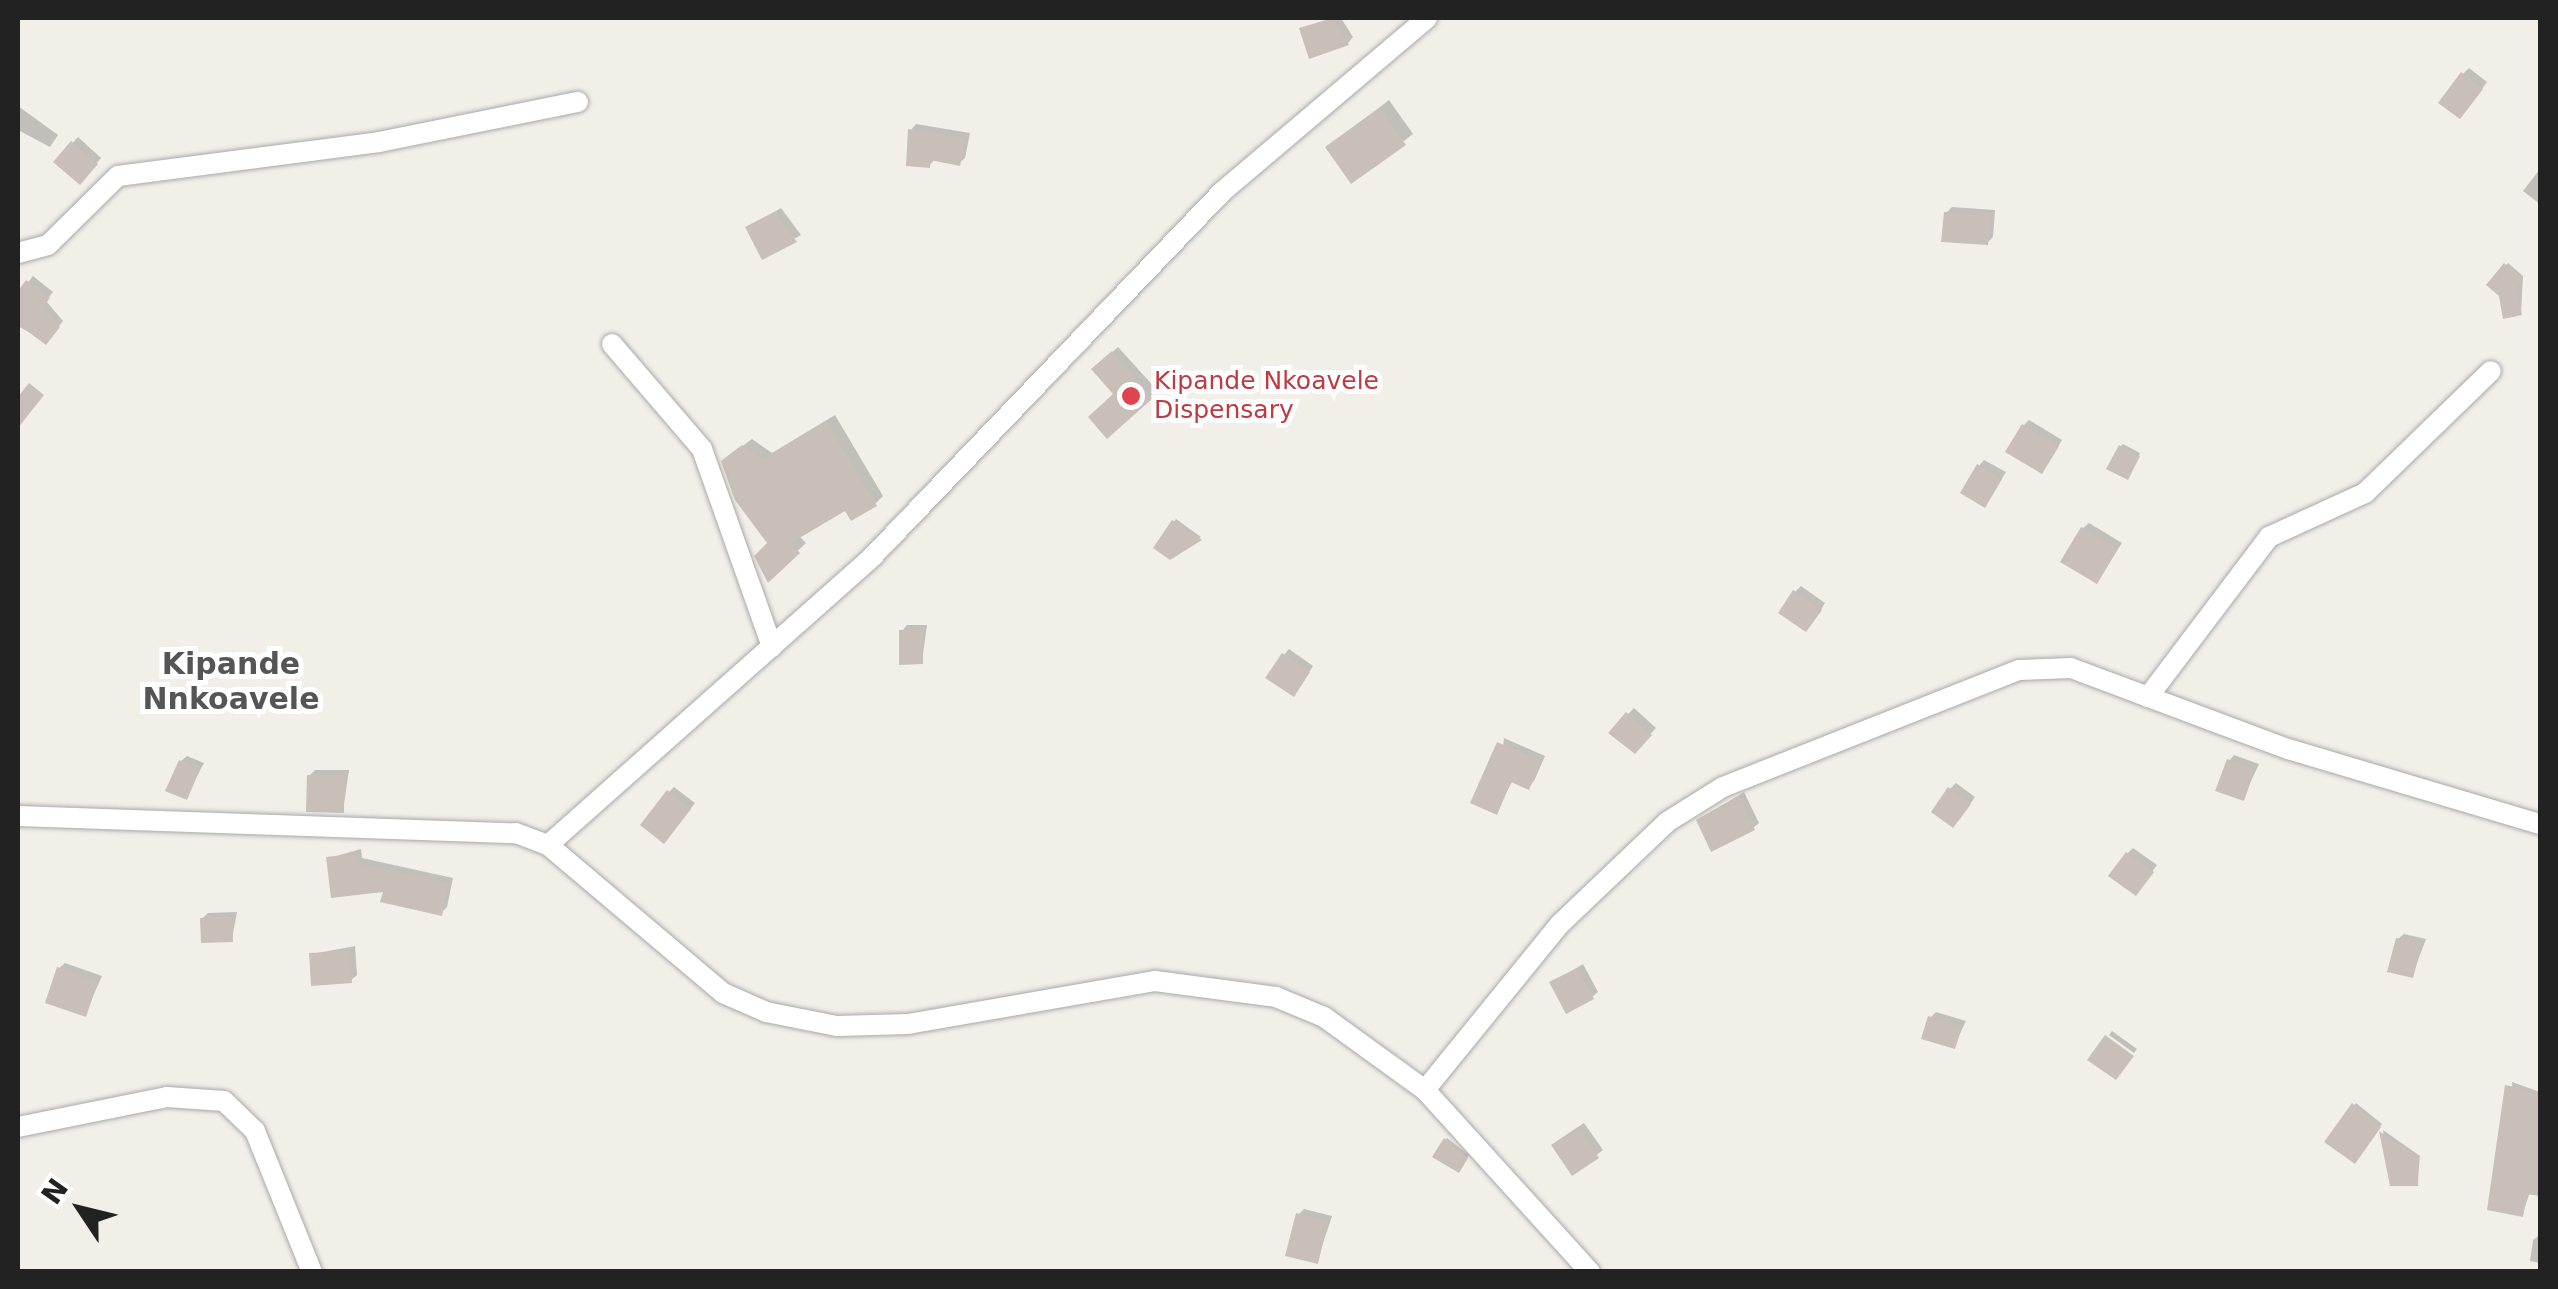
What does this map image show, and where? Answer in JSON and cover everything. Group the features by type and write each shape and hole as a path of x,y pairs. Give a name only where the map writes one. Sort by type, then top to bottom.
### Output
{"street":[{"path":"548,845 772,647 1008,421 1222,192 1427,18"},
{"path":"18,252 48,244 118,176 323,151 578,102"},
{"path":"612,344 702,449 772,647"},
{"path":"2148,696 2269,537 2366,493 2491,371"},
{"path":"1425,1090 1572,912 1667,822 1723,786 2019,670 2071,668 2288,748 2540,824"},
{"path":"18,816 483,830 548,845 689,970 766,1012 836,1026 908,1024 1155,982 1214,986 1276,997 1324,1017 1425,1090 1590,1272"},
{"path":"18,1127 167,1098 224,1101 255,1131 312,1272"}],"building":[{"path":"1333,18 1349,45 1309,59 1299,28"},
{"path":"2461,72 2483,89 2460,119 2438,103"},
{"path":"1379,108 1406,145 1351,184 1325,147"},
{"path":"908,129 966,138 960,166 930,160 930,168 906,166"},
{"path":"71,141 98,164 80,185 53,162"},
{"path":"774,212 797,242 762,260 745,227"},
{"path":"1944,212 1990,215 1988,245 1941,242"},
{"path":"2504,263 2523,279 2517,286 2522,315 2503,319 2499,296 2486,285"},
{"path":"26,280 50,298 43,307 60,327 46,345 18,324 18,291"},
{"name":"Kipande Nkoavele Dispensary","path":"1112,351 1153,398 1107,439 1088,417 1113,394 1091,369"},
{"path":"29,383 44,395 18,428 18,397"},
{"path":"826,421 877,506 851,521 845,511 791,543 800,553 768,583 754,556 767,543 735,500 721,461 742,445 763,459"},
{"path":"2022,424 2059,446 2042,474 2005,452"},
{"path":"2119,445 2140,456 2128,480 2106,469"},
{"path":"1977,464 2002,479 1985,508 1960,493"},
{"path":"1172,520 1202,540 1170,560 1153,548"},
{"path":"2081,527 2118,549 2097,584 2060,562"},
{"path":"1793,590 1822,610 1806,632 1778,613"},
{"path":"922,629 923,664 899,665 899,630"},
{"path":"1282,653 1310,672 1294,697 1265,678"},
{"path":"1626,712 1652,735 1635,754 1608,733"},
{"path":"1497,742 1541,761 1529,790 1511,782 1497,815 1470,803"},
{"path":"2227,759 2255,769 2244,801 2215,791"},
{"path":"179,760 200,769 187,800 165,791"},
{"path":"307,775 344,775 344,813 306,812"},
{"path":"1948,787 1971,804 1953,828 1931,812"},
{"path":"667,790 691,809 664,844 640,825"},
{"path":"1738,796 1755,830 1711,852 1696,820"},
{"path":"2126,852 2154,872 2136,896 2108,876"},
{"path":"356,854 357,863 449,883 442,916 380,902 383,892 331,898 326,857"},
{"path":"233,916 233,942 201,943 200,918"},
{"path":"2396,938 2422,944 2413,978 2387,972"},
{"path":"350,951 352,983 311,986 309,953"},
{"path":"57,967 98,981 86,1017 45,1003"},
{"path":"1577,968 1594,999 1566,1014 1549,982"},
{"path":"1928,1016 1962,1027 1955,1049 1921,1039"},
{"path":"2105,1035 2134,1056 2116,1080 2087,1060"},
{"path":"2505,1085 2540,1092 2540,1196 2527,1194 2523,1217 2487,1210"},
{"path":"2352,1103 2381,1127 2355,1164 2324,1142"},
{"path":"1578,1127 1599,1158 1572,1176 1551,1145"},
{"path":"2379,1131 2419,1158 2418,1186 2390,1186"},
{"path":"1444,1138 1468,1158 1459,1173 1432,1157"},
{"path":"1296,1213 1328,1221 1318,1264 1285,1256"}],"place":[{"name":"Kipande Nkoavele Dispensary","path":"1131,396"}],"district":[{"name":"Kipande Nnkoavele","path":"231,681"}]}
